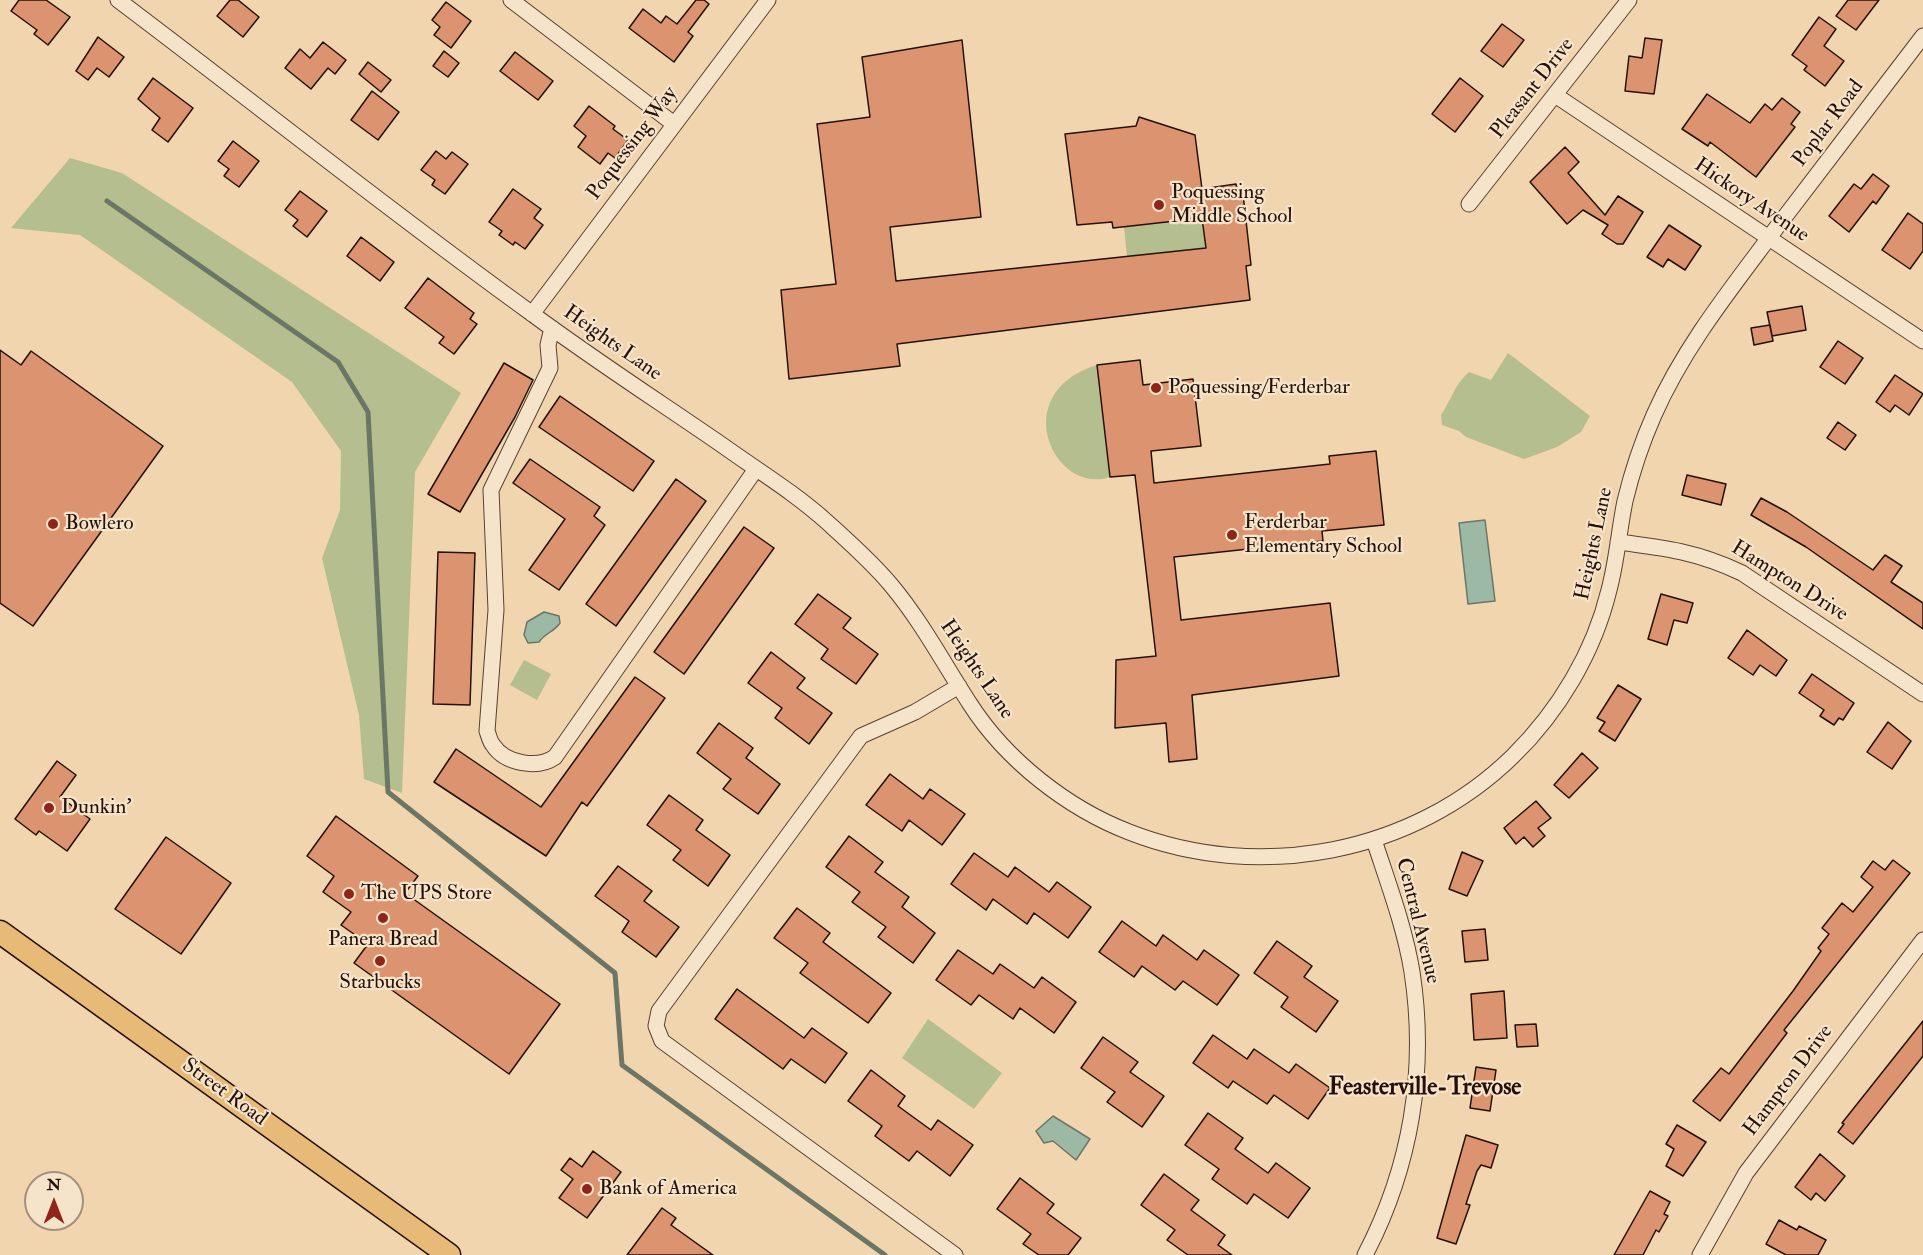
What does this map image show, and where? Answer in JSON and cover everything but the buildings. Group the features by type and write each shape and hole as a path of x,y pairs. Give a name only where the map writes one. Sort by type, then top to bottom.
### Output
{"main road":[{"name":"Street Road","path":"0,932 449,1255"}],"street":[{"name":"Heights Lane","path":"118,0 532,314 756,469 826,522 890,584 973,709 1023,765 1064,797 1132,833 1191,851 1259,858 1311,855 1374,840 1432,815 1454,802 1515,754 1549,715 1587,651 1605,605 1632,474 1653,417 1699,333 1769,238"},
{"path":"511,0 674,124"},
{"name":"Poquessing Way","path":"532,314 768,0"},
{"name":"Pleasant Drive","path":"1469,204 1629,0"},
{"name":"Poplar Road","path":"1769,238 1923,36"},
{"name":"Hickory Avenue","path":"1555,95 1923,341"},
{"path":"552,328 548,345 550,368 491,490 496,610 487,731 493,746 502,753 518,761 536,765 555,758 756,469"},
{"name":"Hampton Drive","path":"1618,542 1680,549 1712,559 1742,573 1923,694"},
{"path":"955,1255 662,1041 656,1026 659,1011 861,736 915,712 959,686"},
{"name":"Central Avenue","path":"1365,1255 1382,1222 1404,1157 1415,1104 1418,1026 1412,970 1374,840"},
{"name":"Hampton Drive","path":"1700,1255 1746,1173 1923,940"}],"green space":[{"path":"70,158 122,173 461,393 415,472 402,793 364,779 359,715 322,558 340,510 341,451 292,382 80,235 11,228"},
{"path":"1202,218 1206,248 1127,257 1124,227"},
{"path":"1508,353 1590,416 1581,432 1557,447 1524,459 1466,437 1459,431 1442,425 1441,415 1464,377 1469,372 1491,380"},
{"path":"1097,365 1110,477 1090,479 1072,471 1057,457 1048,439 1046,418 1053,397 1069,379"},
{"path":"524,660 551,674 537,700 510,685"},
{"path":"928,1019 1002,1073 974,1109 902,1058"}],"shaded area":[{"path":"1485,520 1495,601 1468,604 1459,523"},
{"path":"544,612 559,616 560,623 539,642 528,643 524,635 527,622"},
{"path":"1053,1116 1090,1139 1076,1160 1053,1141 1044,1143 1036,1131"}],"waterway":[{"path":"107,201 338,362 368,412 388,792 615,973 622,1065 885,1255"}],"place":[{"name":"Poquessing Middle School","path":"1159,205"},
{"name":"Poquessing/Ferderbar","path":"1156,388"},
{"name":"Bowlero","path":"53,524"},
{"name":"Ferderbar Elementary School","path":"1232,535"},
{"name":"Dunkin'","path":"49,808"},
{"name":"The UPS Store","path":"349,894"},
{"name":"Panera Bread","path":"383,918"},
{"name":"Starbucks","path":"380,961"},
{"name":"Bank of America","path":"587,1189"}],"district":[{"name":"Feasterville-Trevose","path":"1425,1089"}]}
